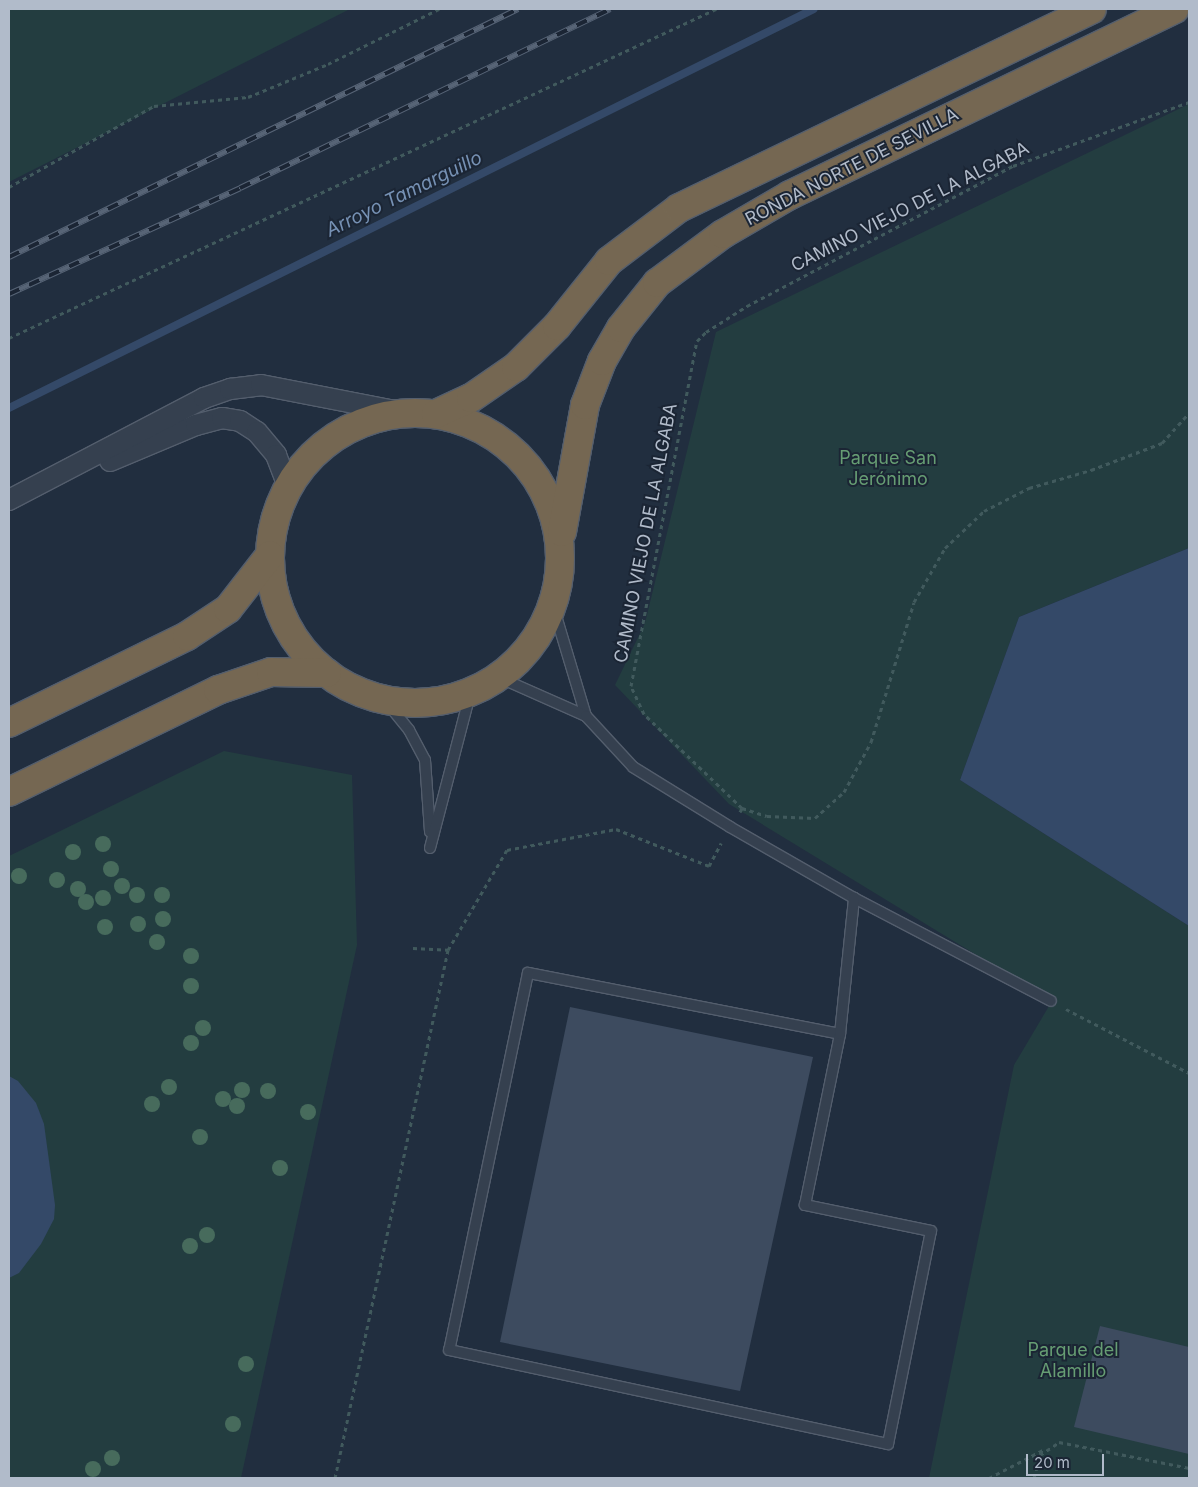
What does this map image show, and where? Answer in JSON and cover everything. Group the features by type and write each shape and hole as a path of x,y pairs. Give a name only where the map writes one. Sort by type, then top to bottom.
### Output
{"highway":[{"name":"RONDA NORTE DE SEVILLA","path":"436,414 472,398 516,367 557,326 609,260 679,208 1092,9"},
{"name":"RONDA NORTE DE SEVILLA","path":"560,541 551,505 541,484 523,460 500,440 474,424 456,417 405,413 377,418 333,438 304,463 288,487 278,509 270,556 273,589 284,621 302,649 327,673 364,694 384,699 412,702 440,701 472,691 498,677 532,646 553,606 560,574 560,541 585,405 602,361 621,328 657,283 723,234 790,195 1174,9"},
{"path":"9,723 187,636 228,609 270,556"},
{"path":"9,792 218,690 271,672 327,673"}],"street":[{"path":"9,501 204,398 230,389 261,385 405,413"},
{"path":"9,501 196,425 222,418 240,421 257,432 276,455 288,487"}],"lane":[{"path":"553,606 586,716"},
{"path":"498,677 586,716 633,767 730,827 854,898 1051,1001"},
{"path":"384,699 409,730 425,760 430,799 430,848 472,691"},
{"path":"840,1034 528,973 449,1350 888,1444 931,1231 805,1205 840,1034 854,898"}],"path":[{"path":"9,187 154,106 248,98 328,64 439,9"},
{"path":"9,338 716,9"},
{"name":"CAMINO VIEJO DE LA ALGABA","path":"742,808 644,714 631,686 697,341 706,332 747,306 1013,166 1189,102"},
{"path":"335,1478 448,950 507,850 616,829 709,866 742,808 767,816 815,818 844,792 871,742 914,602 945,548 984,511 1029,488 1091,470 1162,443 1189,413"},
{"path":"413,948 448,950"},
{"path":"1051,1001 1189,1073"},
{"path":"989,1478 1059,1442 1189,1468"},
{"path":"1034,1478 1040,1455 1059,1442"}],"green space":[{"path":"9,9 350,9 9,182"},
{"name":"Parque San Jerónimo","path":"1189,104 1189,548 1019,617 960,780 1189,926 1189,1478 929,1478 1014,1065 1052,1001 729,804 615,685 645,623 716,332"},
{"path":"224,751 352,775 357,945 241,1478 9,1478 9,856"}],"water":[{"path":"1189,548 1189,926 960,780 1019,617"},
{"path":"9,1076 18,1081 36,1103 44,1124 55,1205 54,1219 41,1244 19,1273 9,1278"}],"building":[{"path":"570,1007 813,1057 740,1391 500,1342"},
{"path":"1100,1326 1189,1347 1189,1454 1074,1427"}],"waterway":[{"name":"Arroyo Tamarguillo","path":"9,408 814,9"}],"railway":[{"path":"9,257 518,9"},
{"path":"9,294 240,188 610,9"}],"park label":[{"name":"Parque del Alamillo","path":"1073,1361"}]}
